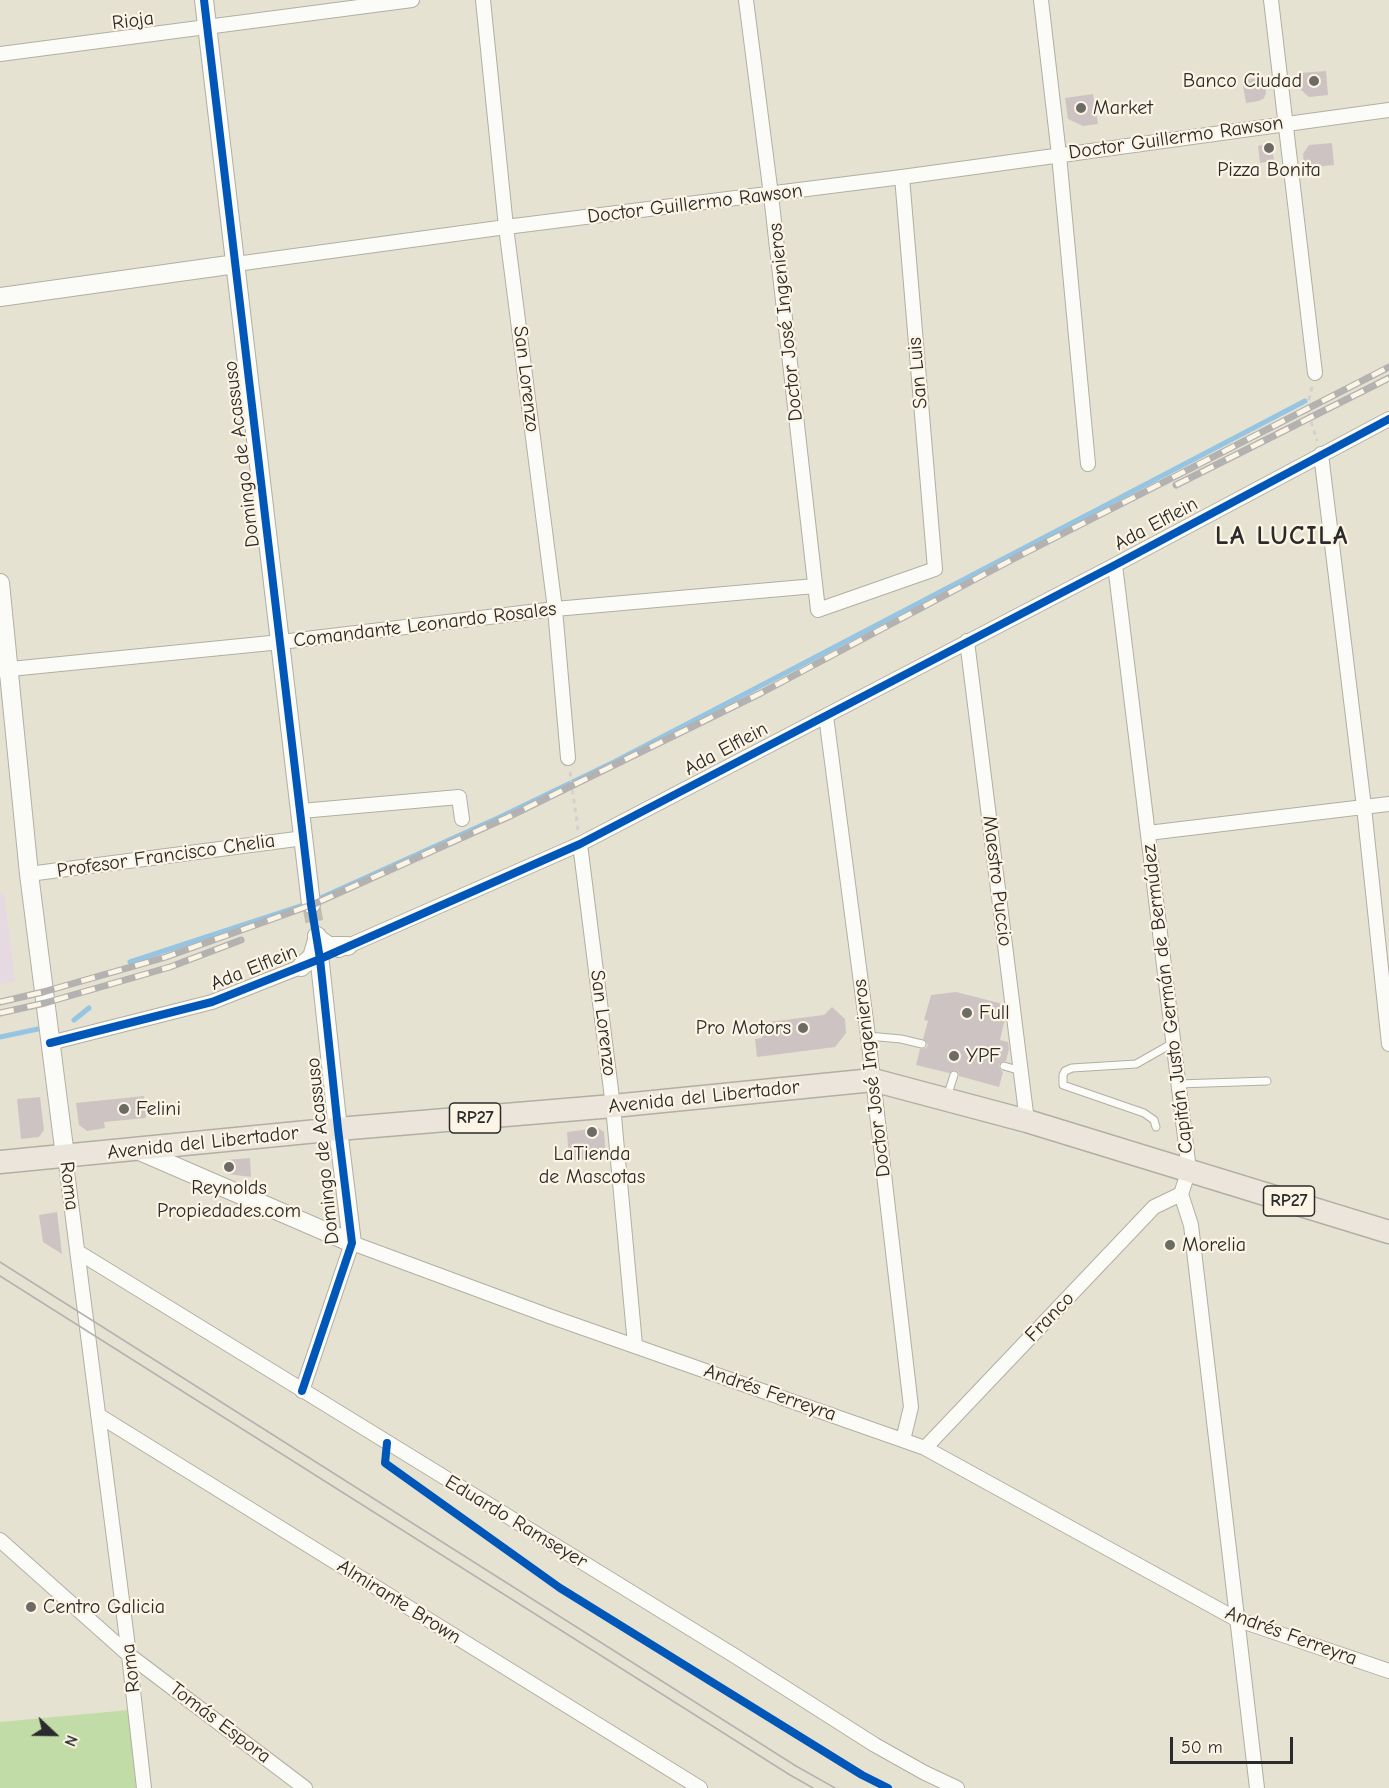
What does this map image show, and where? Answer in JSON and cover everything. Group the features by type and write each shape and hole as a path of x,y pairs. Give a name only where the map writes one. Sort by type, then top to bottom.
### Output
{"main road":[{"name":"Avenida del Libertador","path":"0,1162 873,1080 1027,1120 1389,1232"}],"street":[{"name":"Domingo de Acassuso","path":"204,0 311,904"},
{"name":"Rioja","path":"0,54 412,0"},
{"name":"San Lorenzo","path":"483,0 507,227 555,609 568,758"},
{"name":"Doctor José Ingenieros","path":"746,0 771,195 818,610"},
{"path":"1041,0 1059,155 1088,464"},
{"path":"1271,0 1315,373"},
{"name":"Doctor Guillermo Rawson","path":"0,297 1389,110"},
{"name":"San Luis","path":"818,610 935,569 902,177"},
{"name":"Ada Elflein","path":"50,1043 212,1002 320,959 580,844 1115,565 1389,419"},
{"path":"1321,454 1364,807 1389,1044"},
{"name":"Capitán Justo Germán de Bermúdez","path":"1115,565 1189,1170 1182,1194"},
{"name":"Roma","path":"0,583 4,669 144,1788"},
{"name":"Comandante Leonardo Rosales","path":"4,669 281,642 555,609 815,586"},
{"name":"Maestro Puccio","path":"968,641 1027,1120"},
{"name":"Doctor José Ingenieros","path":"826,716 868,1036 911,1407 903,1440"},
{"path":"301,811 459,797 462,819"},
{"path":"1148,833 1389,804"},
{"name":"Profesor Francisco Chelia","path":"29,874 304,838"},
{"name":"San Lorenzo","path":"580,844 613,1106 635,1345"},
{"name":"Domingo de Acassuso","path":"302,1391 352,1243 317,937"},
{"path":"301,967 312,957 317,937 329,946 348,946"},
{"name":"Andrés Ferreyra","path":"135,1149 352,1243 549,1316 925,1448 1236,1619 1389,1671"},
{"path":"1182,1194 1191,1225 1257,1788"},
{"name":"Franco","path":"925,1448 1154,1207 1182,1194"},
{"name":"Eduardo Ramseyer","path":"78,1252 876,1745 957,1788"},
{"name":"Almirante Brown","path":"98,1415 696,1787"},
{"name":"Tomás Espora","path":"0,1540 129,1654 306,1788"}],"lane":[{"path":"868,1036 901,1039 922,1044"},
{"path":"1156,1127 1154,1120 1144,1113 1063,1085 1063,1075 1065,1071 1072,1068 1136,1064 1173,1043"},
{"path":"1004,1066 1021,1071"},
{"path":"946,1099 954,1075"},
{"path":"1178,1084 1267,1081"},
{"path":"76,1332 89,1340"}],"path":[{"path":"1315,373 1306,408 1321,454"},
{"path":"568,758 580,844"}],"shaded area":[{"path":"0,893 4,893 15,982 0,984"}],"green space":[{"path":"129,1710 136,1788 0,1788 0,1722"}],"building":[{"name":"Banco Ciudad","path":"1326,71 1328,95 1309,97 1301,90 1299,73"},
{"path":"1264,77 1266,93 1264,98 1246,103 1242,80"},
{"name":"Market","path":"1093,94 1098,124 1083,126 1068,119 1065,98"},
{"path":"1332,143 1334,165 1304,168 1303,154 1309,145"},
{"path":"1267,144 1272,148 1274,161 1260,163 1258,146"},
{"path":"956,992 1003,1004 1005,1019 1000,1040 1008,1042 1009,1049 1006,1061 999,1065 1003,1072 999,1087 959,1076 955,1070 949,1073 916,1065 920,1049 928,1045 923,1039 928,1021 924,1020 931,995"},
{"name":"Pro Motors","path":"832,1007 845,1019 846,1033 835,1047 757,1057 755,1039 762,1038 760,1023 824,1015"},
{"path":"144,1096 146,1118 104,1122 105,1128 87,1131 79,1125 76,1103"},
{"path":"40,1097 44,1130 39,1137 21,1139 17,1099"},
{"path":"598,1128 604,1132 606,1158 569,1161 567,1132"},
{"path":"250,1158 251,1177 227,1174 226,1160"},
{"path":"57,1212 62,1254 43,1242 39,1215"}],"waterway":[{"path":"130,962 307,904 500,817 614,762 1305,401"},
{"path":"74,1020 89,1008"},
{"path":"0,1037 38,1029"}],"tunnel":[{"path":"311,904 317,936"}],"tram line":[{"path":"0,1262 796,1766 835,1788"},
{"path":"0,1276 813,1788"}],"railway":[{"path":"0,1002 166,957 314,904 508,817 761,693 1015,558 1389,367"},
{"path":"1176,485 1389,378"},
{"path":"0,1013 45,1003 170,967 241,940"}],"cycle path":[{"path":"204,0 311,904 320,959 352,1243 302,1391"},
{"path":"50,1043 212,1002 320,959 580,844 1115,565 1389,419"},
{"path":"387,1443 385,1463 560,1588 862,1775 888,1788"}],"place":[{"name":"Banco Ciudad","path":"1314,81"},
{"name":"Market","path":"1081,108"},
{"name":"Pizza Bonita","path":"1269,148"},
{"name":"Full","path":"967,1013"},
{"name":"Pro Motors","path":"803,1028"},
{"name":"YPF","path":"954,1056"},
{"name":"Felini","path":"124,1109"},
{"name":"LaTienda de Mascotas","path":"592,1132"},
{"name":"Reynolds Propiedades.com","path":"229,1167"},
{"name":"Morelia","path":"1170,1245"},
{"name":"Centro Galicia","path":"31,1607"}],"district":[{"name":"LA LUCILA","path":"1282,537"}]}
